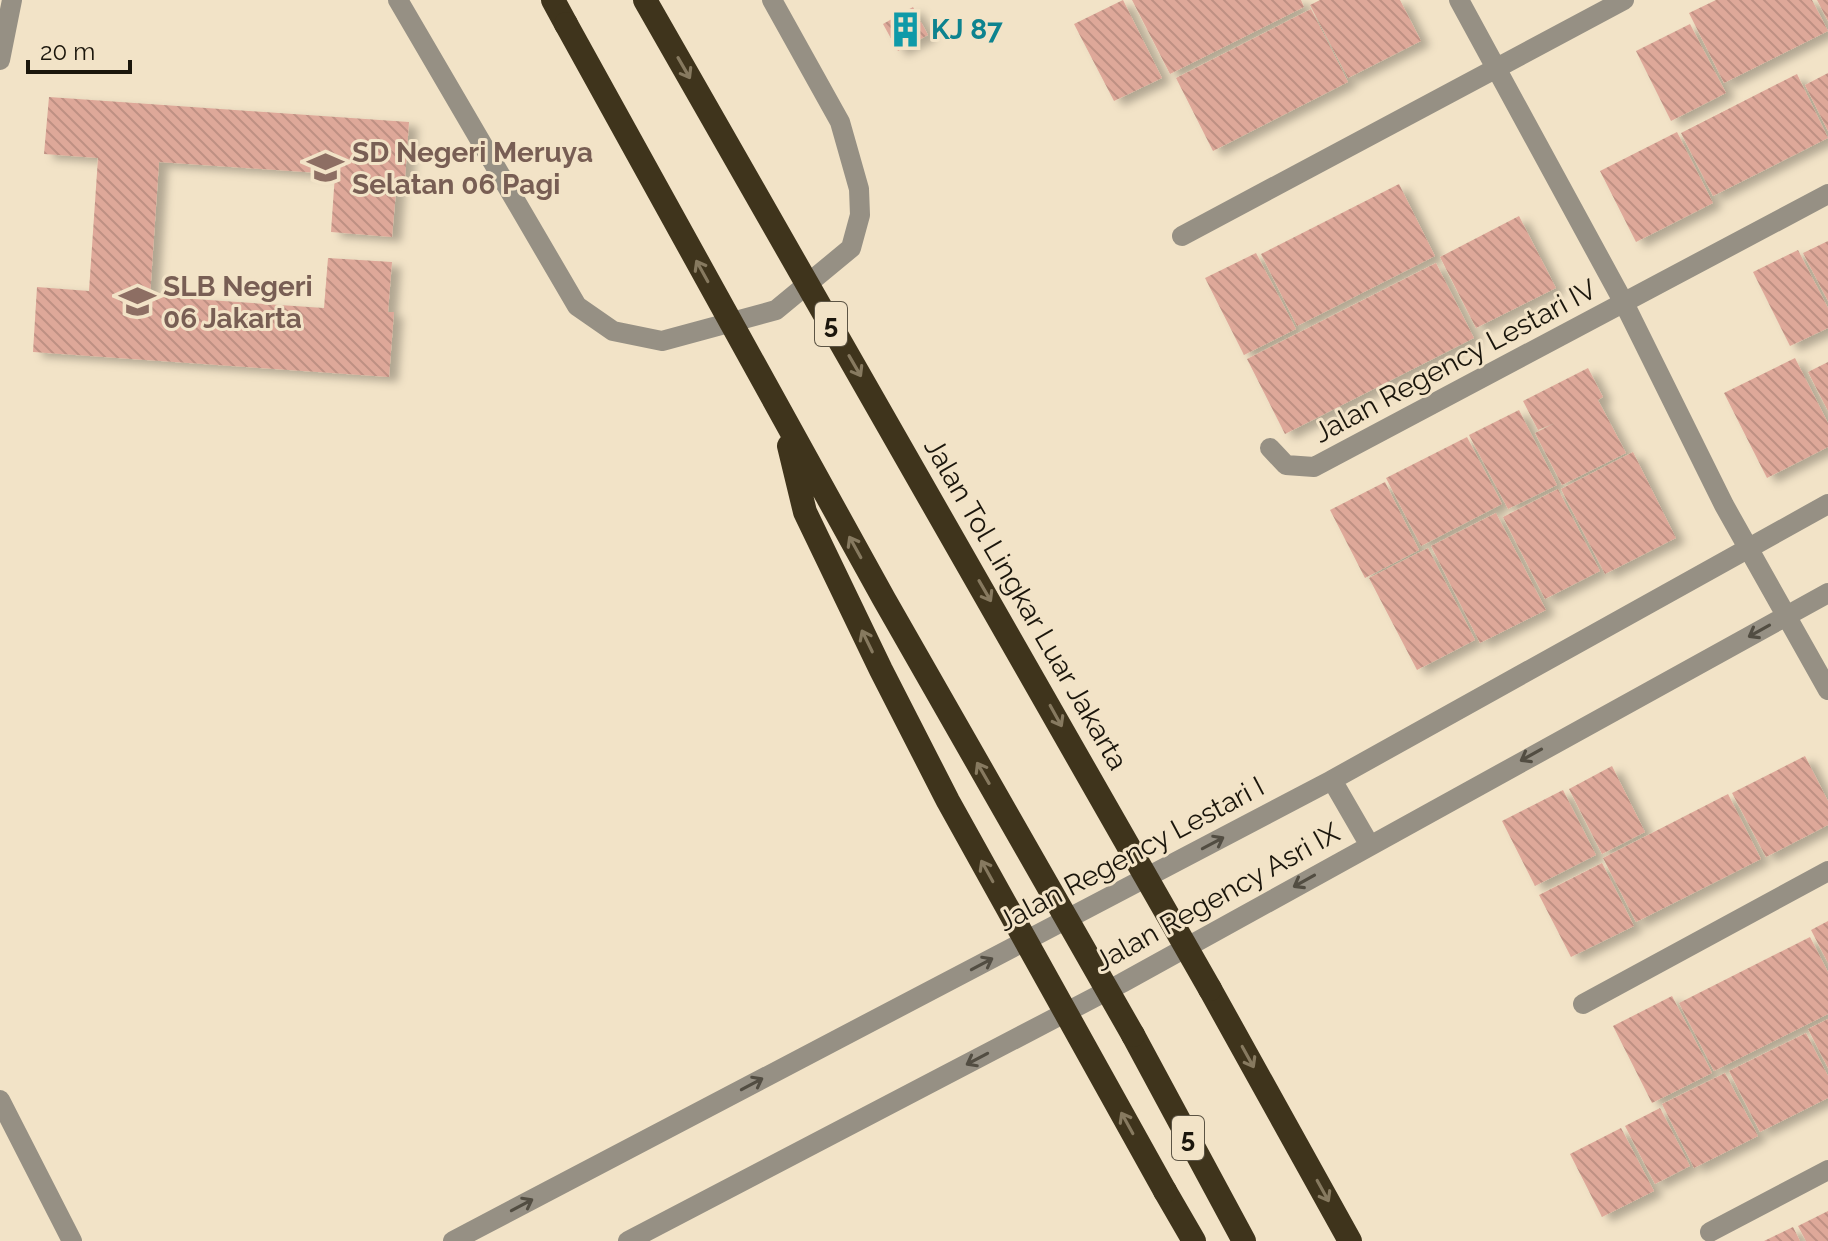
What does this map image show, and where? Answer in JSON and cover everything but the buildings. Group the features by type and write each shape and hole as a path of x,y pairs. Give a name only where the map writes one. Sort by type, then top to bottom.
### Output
{"highway":[{"name":"5","path":"553,0 780,412 1133,1035 1244,1241"},
{"name":"Jalan Tol Lingkar Luar Jakarta","path":"645,0 1210,989 1350,1241"},
{"path":"780,412 805,512 881,670 948,801 1194,1241"}],"street":[{"path":"0,60 12,0"},
{"path":"398,0 577,306 613,331 662,341 776,310 851,248 860,215 859,189 840,122 772,0"},
{"path":"1459,0 1624,303 1753,555 1828,690"},
{"path":"1182,236 1624,0"},
{"name":"Jalan Regency Lestari IV","path":"1270,448 1286,465 1314,467 1828,194"},
{"name":"Jalan Regency Lestari I","path":"453,1241 1335,785 1753,555 1828,504"},
{"name":"Jalan Regency Asri IX","path":"628,1241 1122,983 1366,837 1783,609 1828,593"},
{"path":"1335,785 1366,837"},
{"path":"1583,1004 1828,871"},
{"path":"0,1100 72,1241"},
{"path":"1710,1232 1828,1170"}],"place":[{"name":"KJ 87","path":"905,29"},
{"name":"SD Negeri Meruya Selatan 06 Pagi","path":"326,168"},
{"name":"SLB Negeri 06 Jakarta","path":"137,302"}]}
